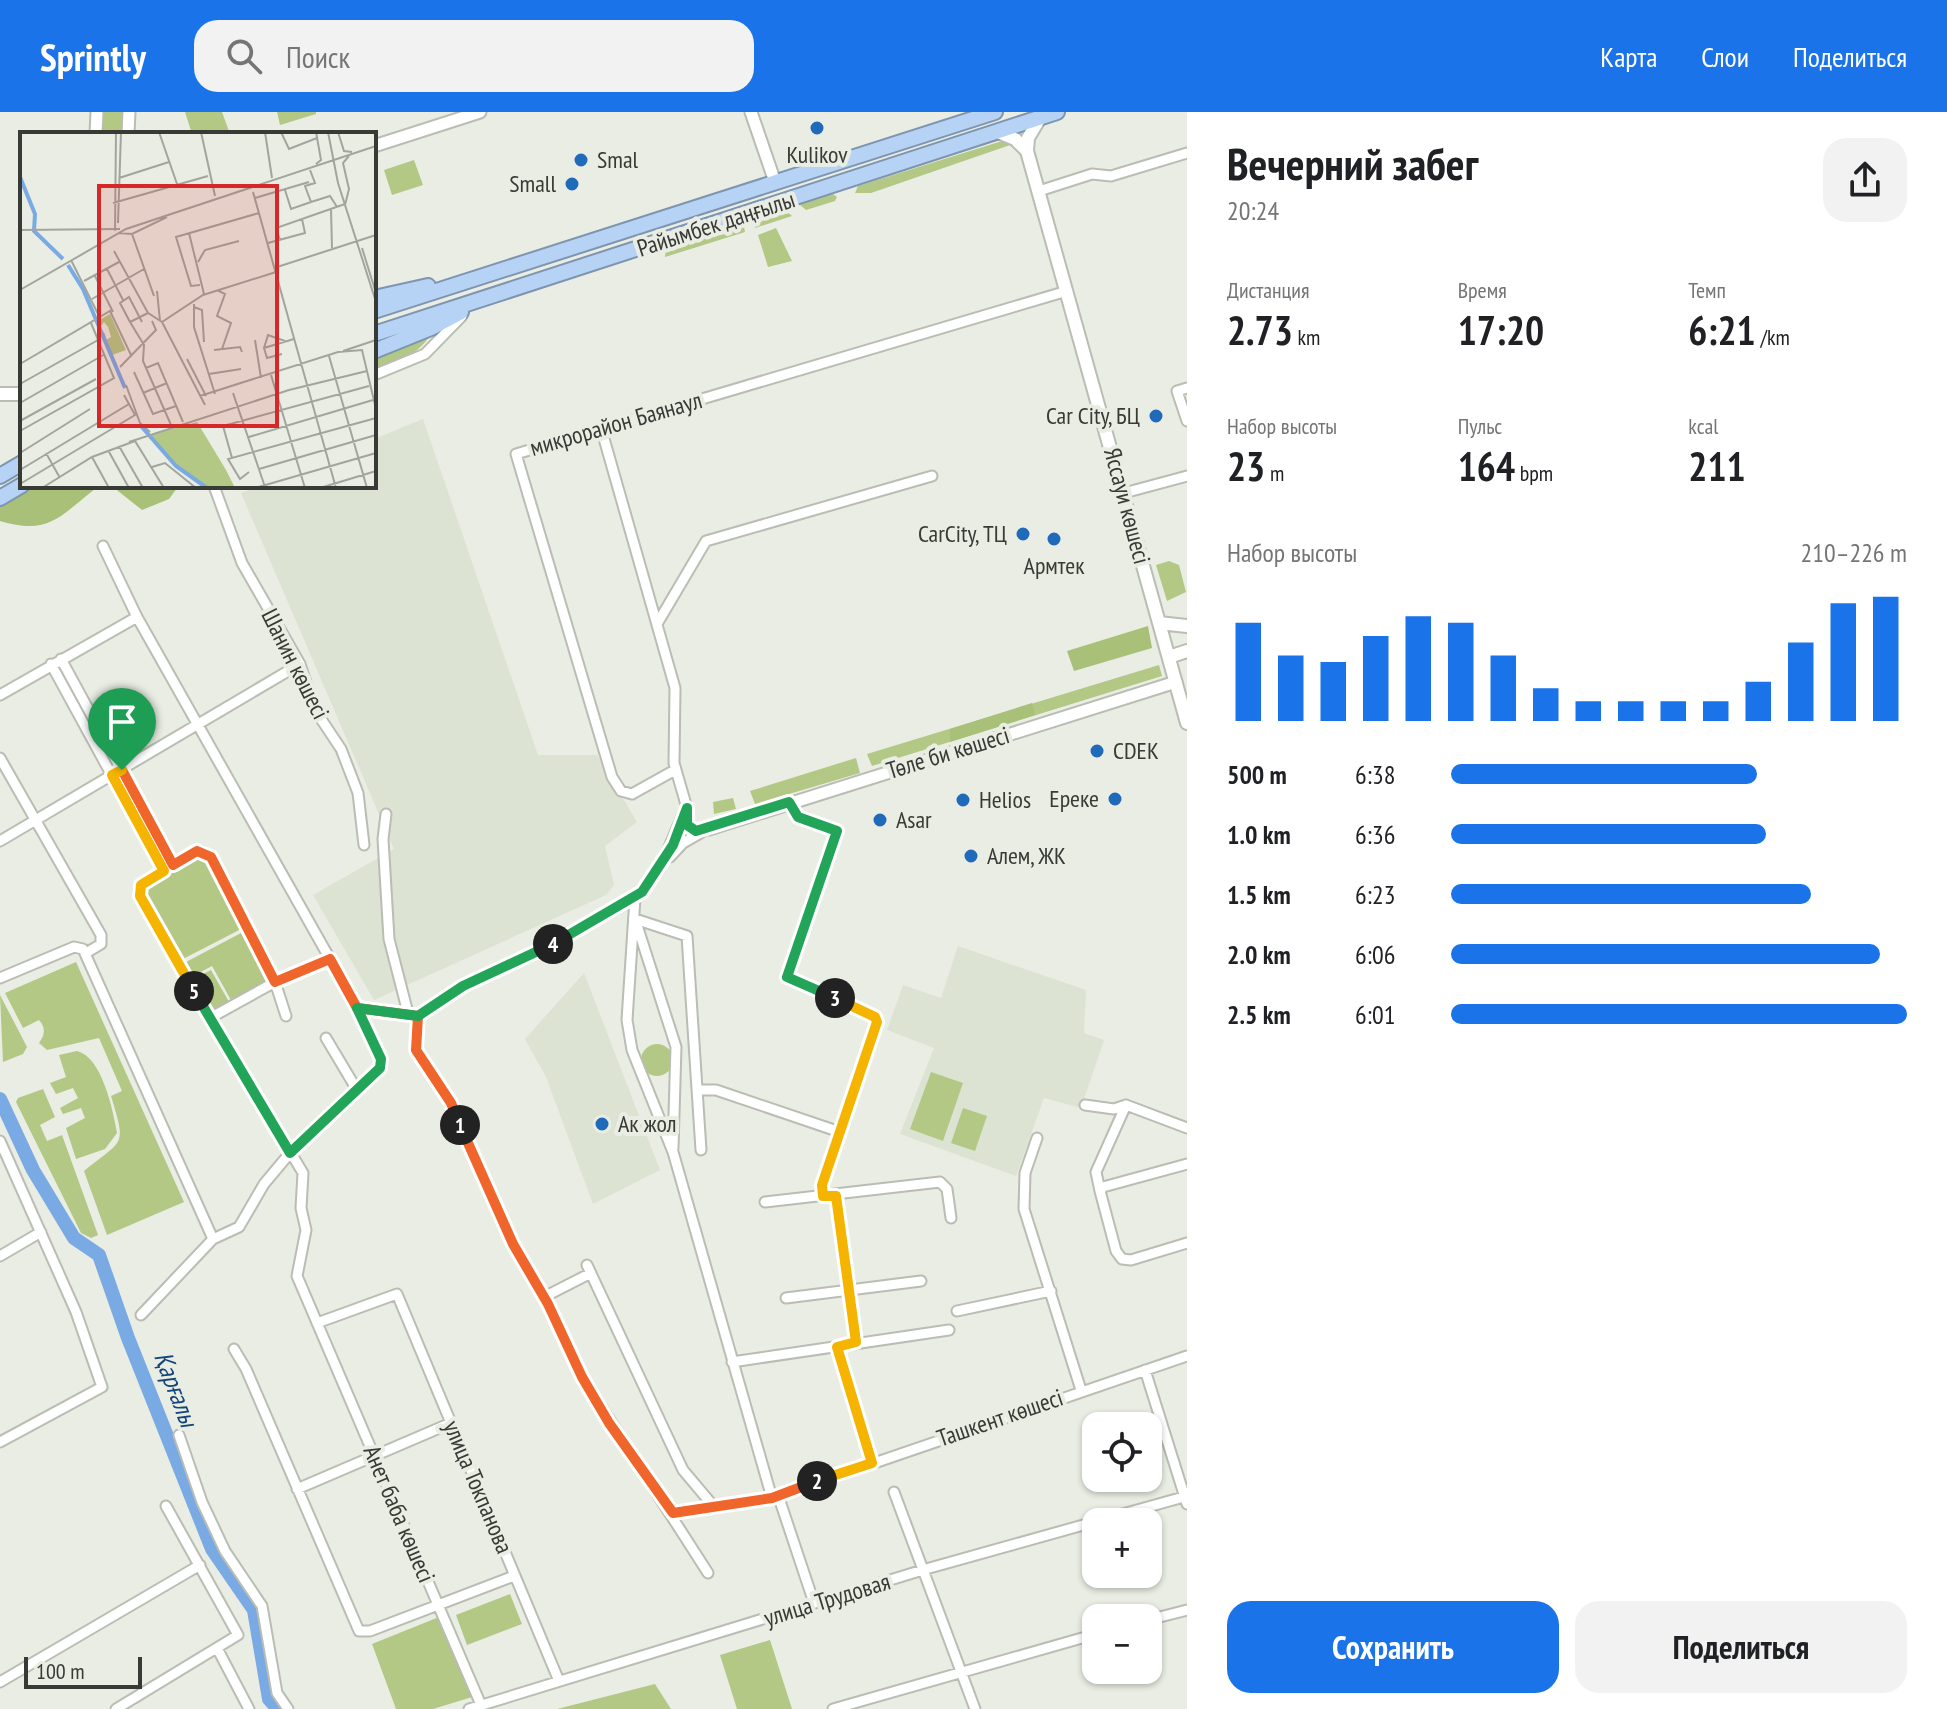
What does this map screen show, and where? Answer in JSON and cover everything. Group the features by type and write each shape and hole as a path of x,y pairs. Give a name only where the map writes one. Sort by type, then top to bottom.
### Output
{"highway":[{"name":"Райымбек даңғылы","path":"376,310 995,112"},
{"name":"Райымбек даңғылы","path":"376,333 1057,112"},
{"path":"376,298 488,275"},
{"path":"376,350 431,328 493,294"},
{"path":"0,476 20,464"},
{"path":"0,498 20,486"}],"main road":[{"path":"1027,151 1028,138 1040,118"},
{"path":"998,132 1015,139 1027,151"},
{"name":"Яссауи көшесі","path":"1027,151 1159,623 1169,657 1182,680 1187,723"},
{"path":"1159,623 1187,626"},
{"path":"1169,657 1187,651"}],"street":[{"path":"96,132 97,112"},
{"path":"128,132 129,112"},
{"path":"376,145 480,112"},
{"path":"751,112 775,182"},
{"path":"1039,191 1092,174 1111,176 1187,153"},
{"name":"микрорайон Баянаул","path":"675,770 632,794 621,791 612,777 516,454 1067,291"},
{"path":"376,374 425,354 474,305"},
{"path":"1187,388 1177,391 1187,421"},
{"path":"601,428 675,688 675,770 687,808 687,825 696,831 709,829"},
{"path":"657,624 706,541 932,476"},
{"path":"1124,493 1187,476"},
{"name":"Шанин көшесі","path":"215,488 242,563 300,664 315,710 341,749 358,793 364,845"},
{"path":"103,546 137,617 327,961 357,1008 382,1064 290,1153 264,1184 239,1227 213,1239 141,1315"},
{"path":"0,695 137,617"},
{"path":"56,661 168,868 197,851 211,857 275,982 286,1016"},
{"path":"0,841 300,664"},
{"name":"Төле би көшесі","path":"709,829 1182,680"},
{"path":"0,758 101,935 101,944 86,953"},
{"path":"789,802 798,817 837,831 787,977 875,1017 877,1022 822,1185 823,1196"},
{"path":"660,868 687,808"},
{"path":"386,814 383,839 389,939 413,1014 416,1050 451,1103 513,1244 609,1423 673,1513 708,1573"},
{"path":"357,1008 413,1014 463,986 557,942 635,898 683,843 709,829"},
{"name":"Анет баба көшесі","path":"168,868 141,885 140,896 303,1173 301,1208 306,1230 297,1276 481,1705"},
{"path":"635,898 627,1020 632,1050 673,1152 732,1362 775,1496 814,1603"},
{"path":"635,919 687,936 701,1150"},
{"path":"635,919 676,1047 673,1152"},
{"path":"0,978 74,947 86,953 213,1239"},
{"path":"213,1016 275,982 327,961"},
{"path":"326,1038 357,1090"},
{"path":"698,1090 716,1090 840,1132"},
{"path":"1085,1105 1114,1109 1126,1105 1187,1128"},
{"path":"1126,1105 1096,1172 1116,1251 1122,1259 1131,1260 1187,1243"},
{"path":"1037,1138 1025,1173 1023,1198 1081,1390"},
{"path":"0,1141 76,1312 102,1387 0,1442"},
{"path":"1100,1191 1103,1187 1187,1164"},
{"path":"765,1202 940,1182 947,1189 951,1218"},
{"path":"836,1196 856,1342"},
{"path":"0,1256 41,1232"},
{"path":"544,1297 589,1269 683,1470 715,1508"},
{"path":"786,1298 921,1281"},
{"path":"957,1311 1051,1291"},
{"name":"улица Токпанова","path":"317,1323 397,1294 559,1681"},
{"path":"732,1362 949,1330"},
{"path":"837,1347 872,1463"},
{"path":"234,1349 359,1631 366,1632 514,1576"},
{"name":"Ташкент көшесі","path":"673,1513 775,1496 1187,1356"},
{"path":"1145,1370 1187,1499"},
{"path":"297,1489 451,1423"},
{"path":"179,1435 202,1502 225,1551 262,1606 277,1693 288,1709"},
{"path":"894,1492 926,1569 975,1709"},
{"name":"улица Трудовая","path":"469,1709 926,1569 1187,1499"},
{"path":"116,1709 238,1635 166,1506"},
{"path":"0,1682 200,1565"},
{"path":"1162,1616 1187,1610"},
{"path":"833,1709 1082,1638"},
{"path":"217,1648 249,1709"}],"shaded area":[{"path":"423,419 538,755 597,755 637,822 605,846 614,885 606,895 374,1000 313,895 394,849 241,493 254,488 376,488 376,438"},
{"path":"958,946 1086,990 1084,1033 1104,1040 1081,1108 1044,1098 1016,1176 900,1134 934,1048 887,1030 903,985 941,998"},
{"name":"Ак жол","path":"584,973 660,1170 593,1204 546,1077 525,1039"}],"green space":[{"path":"103,112 122,112 121,132 103,132"},
{"path":"185,112 222,112 229,132 191,132"},
{"path":"277,112 316,112 316,114 280,125"},
{"path":"1002,141 1013,144 871,193 855,193 858,186"},
{"path":"414,160 423,185 392,195 384,170"},
{"path":"833,194 837,197 835,201 806,210 799,204"},
{"path":"784,209 792,216 755,228 754,218"},
{"path":"743,222 745,232 665,257 666,248"},
{"path":"776,228 792,261 768,267 758,235"},
{"path":"432,332 414,352 399,360 376,368 376,356"},
{"path":"32,488 96,488 64,514 43,524 17,525 0,521 0,507"},
{"path":"114,488 177,488 169,499 142,510"},
{"path":"1169,561 1179,565 1186,592 1167,601 1156,565"},
{"path":"1148,626 1152,648 1074,671 1067,651"},
{"path":"1159,665 1162,676 872,766 867,754"},
{"path":"1032,703 1035,715 950,742 950,729"},
{"path":"856,758 860,773 755,804 750,791"},
{"path":"733,798 736,809 714,814 713,802"},
{"path":"200,858 214,863 245,927 181,960 147,892 150,886"},
{"path":"243,932 267,982 231,1000 212,966 193,976 186,962"},
{"path":"76,962 184,1202 107,1235 84,1171 118,1141 119,1125 111,1096 122,1091 99,1038 47,1050 39,1043 44,1032 39,1020 23,1028 5,993"},
{"path":"211,970 229,1002 212,1010 195,978"},
{"path":"0,995 27,1047 23,1054 3,1062"},
{"path":"657,1044 668,1049 673,1060 668,1071 657,1076 646,1071 641,1060 646,1049"},
{"path":"77,1051 86,1055 100,1074 117,1133 105,1149 76,1159 66,1128 85,1118 81,1108 63,1114 60,1108 78,1098 73,1088 56,1094 50,1083 66,1077 59,1055"},
{"path":"931,1072 963,1083 943,1141 910,1129"},
{"path":"43,1089 55,1117 40,1125 47,1141 62,1135 98,1235 91,1238 81,1233 16,1102 18,1098"},
{"path":"963,1108 987,1116 975,1151 951,1143"},
{"path":"510,1594 522,1624 467,1645 456,1615"},
{"path":"439,1617 472,1697 433,1709 396,1709 372,1644"},
{"path":"770,1640 792,1709 737,1709 720,1655"},
{"path":"655,1684 671,1709 557,1709"}],"waterway":[{"name":"Қарғалы","path":"0,1099 33,1170 74,1238 99,1255 128,1338 212,1549 254,1610 269,1699 278,1709"}],"place":[{"name":"Kulikov","path":"817,128"},
{"name":"Smal","path":"581,160"},
{"name":"Small","path":"572,184"},
{"name":"Car City, БЦ","path":"1156,416"},
{"name":"CarCity, ТЦ","path":"1023,534"},
{"name":"Армтек","path":"1054,539"},
{"name":"CDEK","path":"1097,751"},
{"name":"Ереке","path":"1115,799"},
{"name":"Helios","path":"963,800"},
{"name":"Asar","path":"880,820"},
{"name":"Алем, ЖК","path":"971,856"},
{"name":"Ак жол","path":"602,1124"}],"route":[{"path":"122,770 112,775 164,871 141,885 140,896 290,1153 382,1064 357,1008 418,1016 463,986 557,942 635,898 660,868 673,845 687,808 687,825 696,831 789,802 798,817 837,831 787,977 875,1017 877,1022 822,1185 823,1196 836,1196 856,1342 837,1347 872,1463 772,1498 673,1513 609,1423 513,1244 451,1103 418,1055 415,1046 418,1016 378,1009 357,1008 330,959 275,982 211,857 197,851 173,865 122,770"}]}
